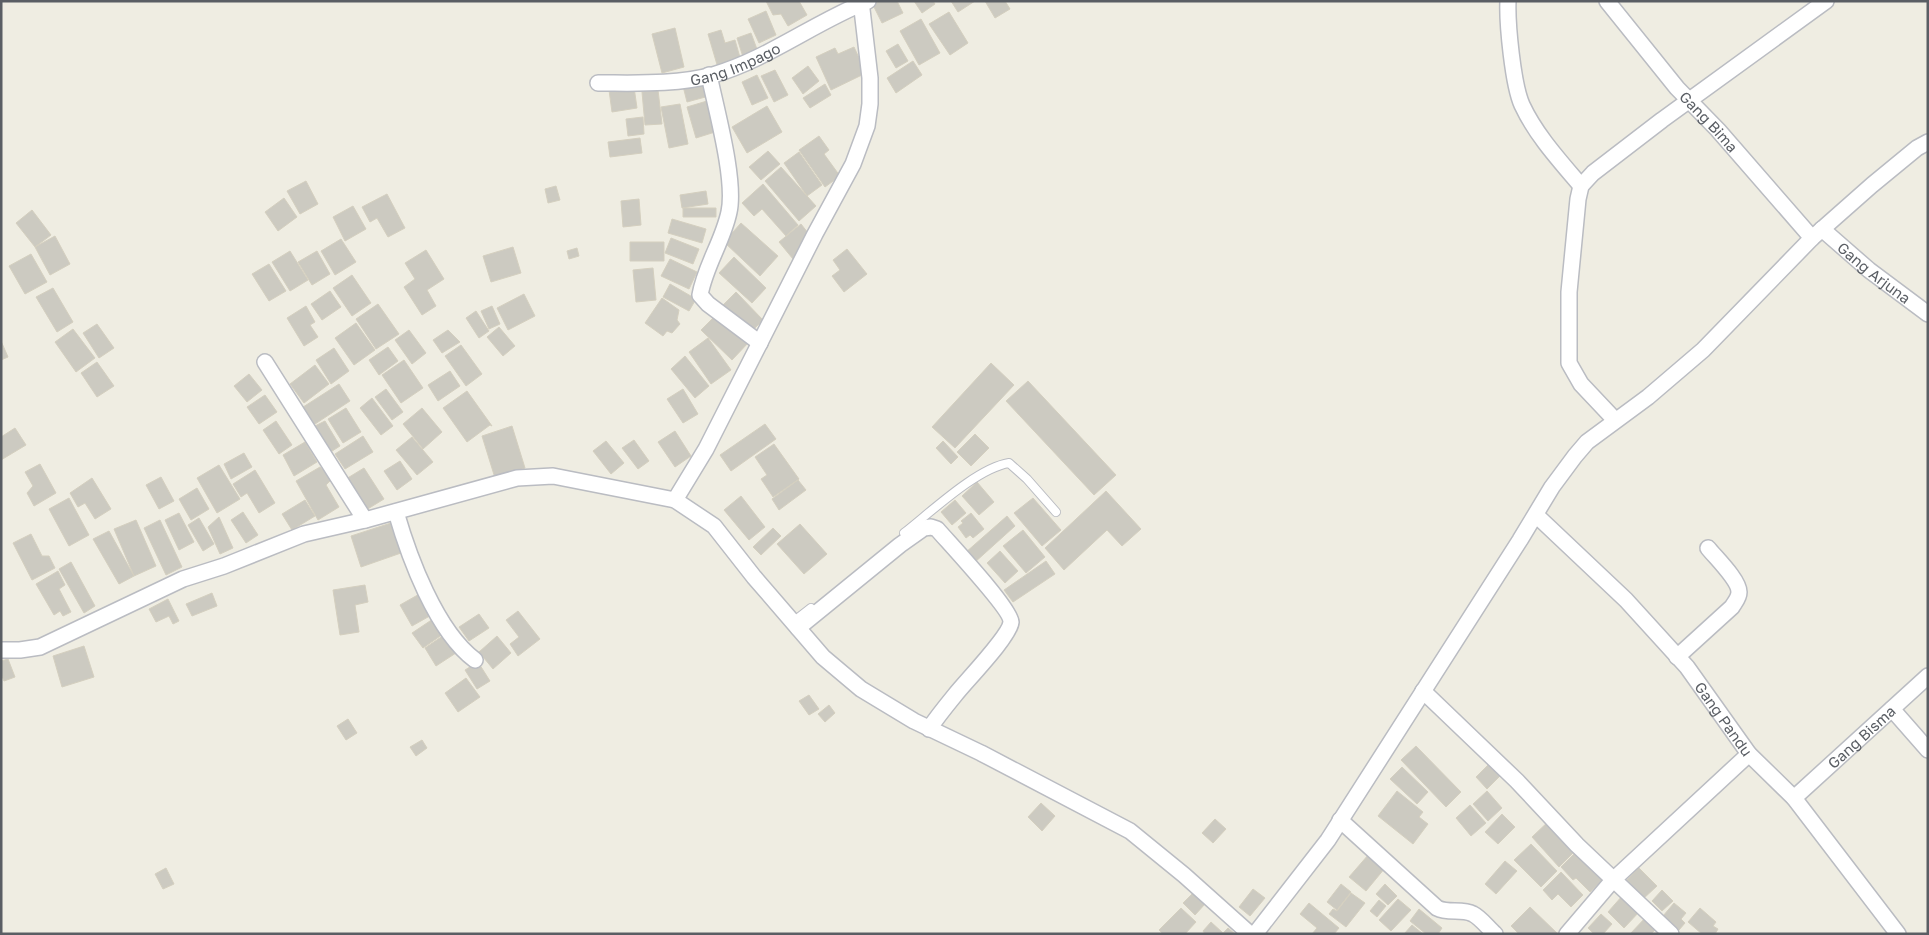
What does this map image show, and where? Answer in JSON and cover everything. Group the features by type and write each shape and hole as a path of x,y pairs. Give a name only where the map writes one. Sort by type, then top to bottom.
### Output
{"street":[{"path":"1508,1 1512,52 1521,103 1533,125 1553,153 1582,186"},
{"name":"Gang Bima","path":"1607,1 1689,101 1817,234"},
{"path":"1616,420 1581,384 1569,362 1569,292 1578,199 1582,186 1593,173 1826,1"},
{"path":"675,500 706,449 815,234 853,164 867,126 870,104 870,78 864,2"},
{"name":"Gang Impago","path":"598,83 659,82 710,76 752,60 864,2"},
{"path":"710,76 728,168 731,197 726,224 700,295 708,304 760,343"},
{"path":"1255,934 1328,840 1552,487 1575,456 1587,442 1648,397 1703,350 1817,234 1872,185 1917,148 1928,142"},
{"name":"Gang Arjuna","path":"1817,234 1928,314"},
{"path":"265,362 365,520"},
{"path":"1,650 40,647 183,580 304,534 396,512 516,478 553,476 675,500 714,526 823,656 861,689 929,729 981,753 1130,831 1184,875 1250,934"},
{"path":"396,512 409,555 439,616 459,645 475,660"},
{"name":"Gang Pandu","path":"1536,514 1626,600 1687,667 1748,754 1794,798 1898,934"},
{"path":"796,625 924,528 931,527 937,529 1008,612 1011,621 1000,642 955,694 929,729"},
{"path":"1677,657 1732,607 1737,599 1739,591 1735,582 1708,548"},
{"name":"Gang Bisma","path":"1794,798 1928,676"},
{"path":"1423,691 1518,781 1577,845 1671,934"},
{"path":"1892,709 1928,750"},
{"path":"1567,934 1613,880 1748,754"},
{"path":"1340,820 1437,908 1443,911 1474,914 1495,934"}],"lane":[{"path":"796,625 960,489 998,465 1009,463 1027,478 1056,512"}],"building":[{"path":"766,1 799,1 807,15 788,26 781,14 773,15"},
{"path":"879,1 897,1 903,13 882,23 873,5"},
{"path":"914,1 933,1 935,4 922,13"},
{"path":"951,1 975,1 958,12"},
{"path":"985,1 1005,1 1010,9 995,18"},
{"path":"766,11 776,35 759,43 748,19"},
{"path":"949,12 968,43 950,55 929,24"},
{"path":"921,19 940,53 919,65 900,31"},
{"path":"675,28 684,67 662,73 652,34"},
{"path":"721,30 725,43 735,40 741,61 718,68 708,34"},
{"path":"751,33 758,52 743,57 737,38"},
{"path":"898,44 908,61 896,68 886,51"},
{"path":"854,47 866,73 831,90 816,57 835,48 838,54"},
{"path":"913,61 922,75 896,93 887,78"},
{"path":"808,66 819,81 803,94 792,78"},
{"path":"775,70 788,95 774,102 761,76"},
{"path":"757,75 768,98 752,105 742,82"},
{"path":"705,80 709,96 687,102 683,86"},
{"path":"825,84 831,95 810,108 803,98"},
{"path":"634,87 637,108 612,112 609,90"},
{"path":"658,90 662,124 645,125 642,92"},
{"path":"707,101 715,132 696,138 687,107"},
{"path":"680,104 688,144 669,148 661,107"},
{"path":"767,106 782,132 747,153 732,127"},
{"path":"643,117 644,134 628,136 626,119"},
{"path":"819,136 829,150 824,154 840,176 825,187 799,150"},
{"path":"640,138 642,153 610,157 608,142"},
{"path":"768,151 780,164 761,180 749,167"},
{"path":"799,152 822,185 807,196 784,163"},
{"path":"781,167 816,206 799,221 765,181"},
{"path":"306,181 318,204 300,214 287,191"},
{"path":"763,184 798,225 786,236 762,209 754,216 742,203"},
{"path":"556,186 560,200 548,203 545,189"},
{"path":"706,191 708,204 682,208 680,195"},
{"path":"387,194 405,228 388,237 377,218 370,222 362,207"},
{"path":"284,198 297,217 278,231 265,212"},
{"path":"639,199 641,225 623,227 621,201"},
{"path":"353,206 366,229 345,241 333,217"},
{"path":"683,208 716,208 716,217 683,217"},
{"path":"32,210 51,235 35,247 16,223"},
{"path":"672,219 706,229 702,243 668,233"},
{"path":"741,223 778,256 760,276 724,242"},
{"path":"801,224 812,238 793,259 779,242"},
{"path":"55,236 70,264 50,275 35,247"},
{"path":"671,238 699,249 693,264 665,253"},
{"path":"341,239 356,262 335,275 321,251"},
{"path":"630,242 664,242 664,261 630,261"},
{"path":"513,247 521,273 491,282 483,256"},
{"path":"577,248 579,256 569,259 567,251"},
{"path":"847,249 867,274 844,292 832,276 840,270 833,260"},
{"path":"426,250 444,279 427,290 436,306 422,315 404,287 415,279 405,263"},
{"path":"290,251 308,280 290,291 272,262"},
{"path":"317,251 330,274 312,285 298,262"},
{"path":"31,254 47,282 25,294 9,266"},
{"path":"734,257 766,288 752,303 719,273"},
{"path":"670,259 697,272 689,289 661,276"},
{"path":"269,264 286,291 269,301 252,274"},
{"path":"653,268 656,300 636,302 633,270"},
{"path":"352,275 371,303 352,316 333,288"},
{"path":"670,284 696,299 689,311 663,297"},
{"path":"53,288 73,322 57,332 36,297"},
{"path":"330,291 341,307 322,320 311,304"},
{"path":"736,292 763,320 750,333 723,305"},
{"path":"524,294 535,316 508,330 497,308"},
{"path":"662,298 679,310 677,320 680,324 672,333 667,331 663,336 645,323"},
{"path":"378,304 399,334 376,349 356,319"},
{"path":"306,306 315,322 310,325 318,337 304,346 287,318"},
{"path":"492,306 500,324 489,329 481,311"},
{"path":"476,311 489,331 479,338 466,318"},
{"path":"718,313 749,342 732,360 701,330"},
{"path":"356,323 375,350 354,365 335,338"},
{"path":"97,324 114,348 99,358 83,333"},
{"path":"499,327 515,346 503,356 487,337"},
{"path":"73,329 95,358 76,372 55,342"},
{"path":"409,330 426,353 412,364 395,340"},
{"path":"448,330 460,342 442,353 433,340"},
{"path":"708,338 731,370 711,384 689,352"},
{"path":"1,341 8,357 1,360"},
{"path":"461,345 482,374 466,386 445,356"},
{"path":"388,347 398,361 379,375 369,360"},
{"path":"334,348 349,371 331,384 316,360"},
{"path":"685,356 709,386 695,398 671,369"},
{"path":"404,360 423,388 401,403 382,375"},
{"path":"97,362 114,386 97,397 81,373"},
{"path":"991,363 1014,385 955,448 932,427"},
{"path":"315,365 329,384 304,403 290,384"},
{"path":"450,371 460,386 438,401 428,385"},
{"path":"249,374 262,390 247,402 234,386"},
{"path":"1028,381 1116,475 1094,495 1006,401"},
{"path":"339,384 350,401 312,426 300,409"},
{"path":"386,389 403,412 392,420 375,397"},
{"path":"683,389 698,414 683,423 667,399"},
{"path":"467,391 492,426 490,425 467,442 443,408"},
{"path":"265,395 277,412 259,424 247,407"},
{"path":"372,398 393,426 381,435 360,408"},
{"path":"346,408 361,432 343,443 328,419"},
{"path":"422,408 442,432 423,449 403,424"},
{"path":"276,421 292,445 279,454 263,430"},
{"path":"325,421 340,446 329,453 313,427"},
{"path":"765,424 776,439 731,471 720,455"},
{"path":"512,426 525,468 495,478 482,436"},
{"path":"15,428 26,445 1,460 1,437"},
{"path":"675,431 691,456 675,467 658,442"},
{"path":"975,434 989,448 971,466 957,452"},
{"path":"363,436 373,452 345,469 335,454"},
{"path":"412,437 433,462 417,475 396,450"},
{"path":"634,440 649,461 638,469 622,448"},
{"path":"606,441 624,463 611,474 593,451"},
{"path":"943,441 958,457 951,464 936,448"},
{"path":"305,442 317,462 294,476 283,455"},
{"path":"774,444 799,479 773,497 761,479 767,475 755,457"},
{"path":"244,453 252,467 231,479 224,464"},
{"path":"400,461 412,479 397,490 384,471"},
{"path":"40,464 56,493 34,506 27,493 33,486 25,472"},
{"path":"219,465 240,499 217,513 197,478"},
{"path":"320,467 333,478 326,485 339,507 318,520 296,481"},
{"path":"364,468 384,499 366,510 346,479"},
{"path":"255,470 275,503 259,513 247,493 241,497 233,484"},
{"path":"161,477 174,501 159,509 146,485"},
{"path":"92,478 111,509 95,519 85,503 78,507 70,493"},
{"path":"798,480 806,490 779,510 772,499"},
{"path":"977,482 994,502 979,515 962,496"},
{"path":"197,488 209,509 191,520 179,499"},
{"path":"1106,491 1141,529 1122,546 1107,530 1064,570 1045,548"},
{"path":"741,496 765,527 749,540 724,510"},
{"path":"69,498 89,535 69,546 49,509"},
{"path":"1033,498 1061,530 1042,546 1014,513"},
{"path":"305,500 315,516 292,530 282,514"},
{"path":"955,500 966,513 952,525 941,512"},
{"path":"243,512 258,535 246,543 231,520"},
{"path":"179,513 194,542 179,550 165,520"},
{"path":"971,513 984,529 973,538 970,535 966,538 958,527 963,523 961,521"},
{"path":"1007,516 1015,526 974,563 965,553"},
{"path":"219,517 233,548 220,554 208,527"},
{"path":"199,518 214,544 203,551 188,525"},
{"path":"136,520 156,566 134,576 114,529"},
{"path":"160,520 182,567 166,575 144,528"},
{"path":"391,523 401,553 361,567 351,536"},
{"path":"800,524 827,554 804,574 777,544"},
{"path":"773,528 781,536 761,555 753,547"},
{"path":"1023,530 1045,557 1026,573 1003,546"},
{"path":"109,531 134,576 119,584 93,539"},
{"path":"31,534 42,556 49,556 55,568 32,580 13,543"},
{"path":"1000,551 1018,571 1005,583 987,563"},
{"path":"1046,561 1055,574 1013,602 1004,590"},
{"path":"71,562 95,606 84,613 59,569"},
{"path":"58,571 65,585 59,589 71,612 63,616 60,611 54,615 36,584"},
{"path":"365,585 368,602 355,605 359,632 340,635 333,590"},
{"path":"423,592 435,613 412,626 400,605"},
{"path":"212,593 217,606 192,616 186,604"},
{"path":"168,599 179,621 173,624 169,616 156,622 149,609"},
{"path":"518,611 540,639 518,656 510,644 519,637 506,620"},
{"path":"479,614 489,628 469,641 459,627"},
{"path":"436,617 446,632 423,648 412,633"},
{"path":"447,633 459,651 436,666 425,648"},
{"path":"497,636 511,653 493,669 479,652"},
{"path":"84,646 94,677 62,687 53,656"},
{"path":"8,659 15,677 4,681 1,674 1,661"},
{"path":"478,662 490,681 477,689 465,670"},
{"path":"466,678 480,697 458,712 445,693"},
{"path":"809,695 819,709 809,715 799,701"},
{"path":"829,705 835,713 825,722 818,714"},
{"path":"348,719 357,733 346,740 337,726"},
{"path":"422,740 427,748 416,756 410,747"},
{"path":"1416,746 1461,792 1446,807 1401,760"},
{"path":"1493,760 1505,771 1487,789 1476,777"},
{"path":"1402,767 1428,792 1417,804 1390,779"},
{"path":"1397,791 1423,812 1419,817 1428,824 1413,844 1378,816"},
{"path":"1487,791 1502,808 1488,821 1473,804"},
{"path":"1041,803 1055,816 1042,831 1028,817"},
{"path":"1470,805 1486,823 1471,836 1456,818"},
{"path":"1502,814 1515,827 1498,844 1485,832"},
{"path":"1215,819 1226,829 1213,843 1202,833"},
{"path":"1551,819 1578,848 1559,867 1532,837"},
{"path":"1531,844 1557,871 1541,887 1514,860"},
{"path":"1579,849 1606,877 1590,892 1576,878 1573,880 1561,867"},
{"path":"1369,854 1385,868 1366,891 1349,877"},
{"path":"1505,861 1517,871 1496,894 1485,884"},
{"path":"166,868 174,884 163,889 155,874"},
{"path":"1639,868 1657,886 1643,899 1625,882"},
{"path":"1561,872 1583,895 1571,907 1558,894 1552,900 1543,890"},
{"path":"1341,884 1351,892 1337,910 1327,902"},
{"path":"1385,884 1397,896 1388,905 1376,894"},
{"path":"1253,889 1265,898 1250,916 1239,907"},
{"path":"1662,890 1673,901 1662,911 1652,901"},
{"path":"1193,893 1205,904 1195,915 1183,903"},
{"path":"1351,893 1365,903 1346,927 1329,914 1333,909 1337,911"},
{"path":"1623,895 1640,911 1624,928 1608,912"},
{"path":"1398,899 1411,910 1391,931 1379,920"},
{"path":"1379,900 1386,906 1377,917 1370,911"},
{"path":"1309,903 1339,928 1334,934 1312,934 1317,928 1300,914"},
{"path":"1674,903 1686,913 1681,919 1685,923 1679,930 1663,916"},
{"path":"1530,907 1558,934 1519,934 1511,926"},
{"path":"1181,908 1196,922 1185,934 1163,934 1159,930"},
{"path":"1700,908 1716,922 1713,926 1718,929 1715,934 1702,934 1688,922"},
{"path":"1419,909 1442,928 1438,934 1426,934 1410,921"},
{"path":"1601,914 1612,924 1603,934 1594,934 1588,928"},
{"path":"1647,916 1658,927 1651,934 1630,934"},
{"path":"1211,922 1223,933 1228,928 1235,934 1205,934 1203,931"},
{"path":"1412,925 1423,934 1404,934"}]}
